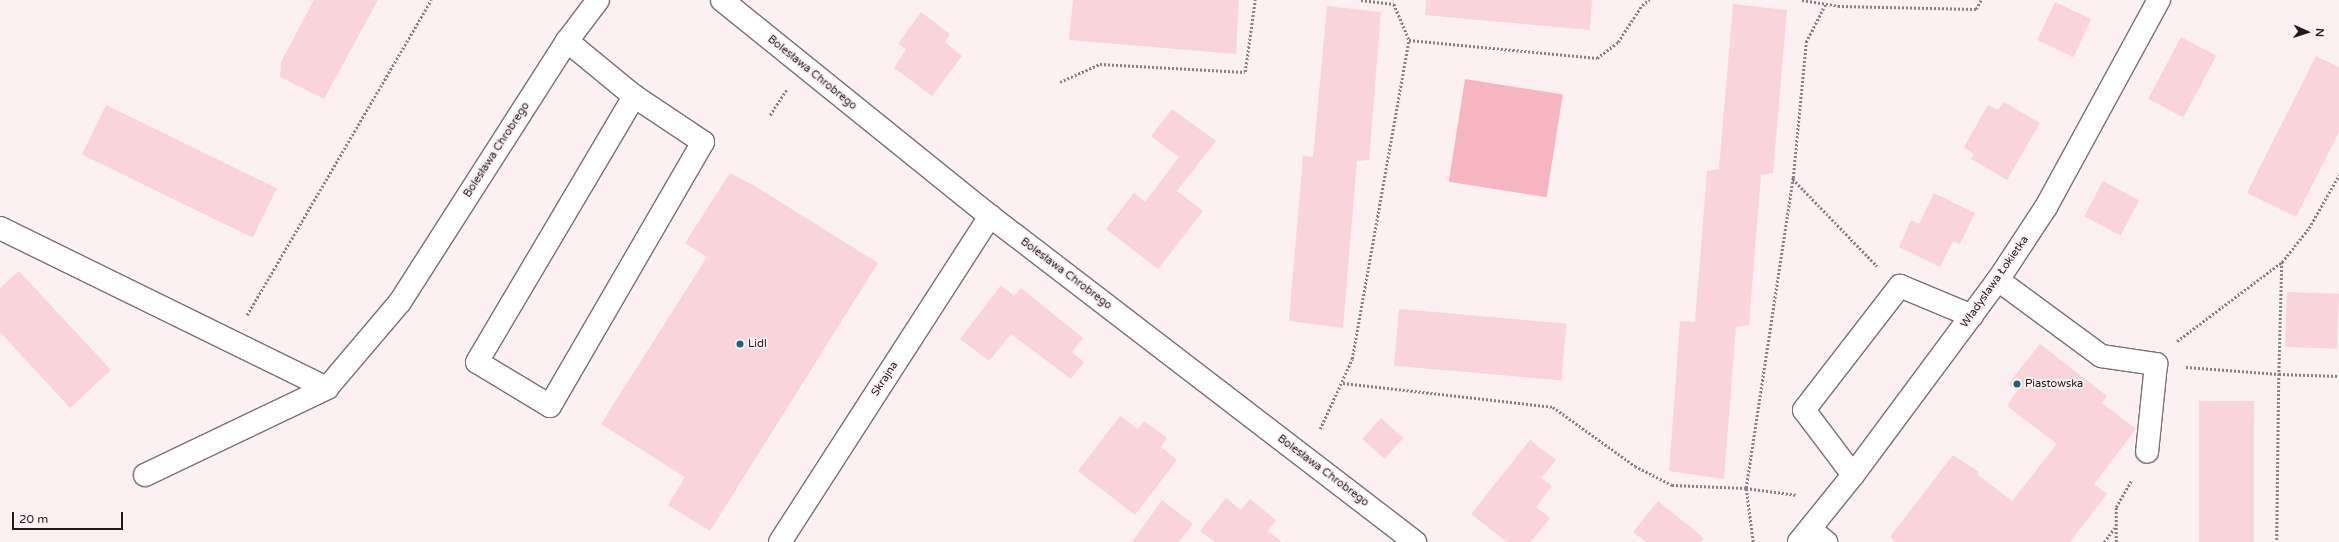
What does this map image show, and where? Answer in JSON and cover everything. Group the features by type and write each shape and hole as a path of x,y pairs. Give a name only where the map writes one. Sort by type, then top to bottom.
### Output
{"street":[{"name":"Bolesława Chrobrego","path":"327,388 400,302 567,41 598,0"},
{"name":"Bolesława Chrobrego","path":"722,0 990,216 1415,542"},
{"name":"Władysława Łokietka","path":"1811,538 1833,500 1853,476 1972,316 1998,280 2046,207 2159,0"},
{"path":"567,41 634,96 703,142 550,406 477,362 634,96"},
{"name":"Skrajna","path":"780,542 990,216"},
{"path":"0,228 327,388"},
{"path":"1998,280 2101,356 2152,364 2147,452"},
{"path":"1853,476 1804,410 1900,286 1972,316"},
{"path":"145,475 327,388"}],"path":[{"path":"232,341 431,0"},
{"path":"1060,82 1100,64 1245,72 1255,0"},
{"path":"1301,455 1315,439 1343,383 1352,359 1409,40 1394,4 1361,0"},
{"path":"1409,40 1597,58 1618,42 1642,5 1648,0"},
{"path":"1802,0 1825,4 1976,10 1981,0"},
{"path":"1753,542 1746,488 1793,178 1806,42 1825,4"},
{"path":"770,115 789,86"},
{"path":"2152,364 2282,262 2309,228 2339,175"},
{"path":"1793,178 1900,286"},
{"path":"2276,542 2282,262"},
{"path":"2152,364 2279,374 2339,376"},
{"path":"1343,383 1553,407 1636,466 1672,485 1746,488 1833,500"},
{"path":"2116,542 2116,507 2147,452"},
{"path":"2104,542 2116,526"}],"shaded area":[{"path":"1465,79 1563,94 1547,197 1449,182"}],"building":[{"path":"314,0 378,0 324,99 280,77 281,62"},
{"path":"1073,0 1239,0 1236,54 1069,40"},
{"path":"1426,0 1592,0 1590,30 1425,15"},
{"path":"2055,2 2091,19 2074,57 2037,40"},
{"path":"1733,4 1787,10 1773,173 1761,175 1749,325 1736,327 1724,479 1669,471 1680,321 1695,322 1707,171 1719,169"},
{"path":"1327,6 1381,12 1369,160 1357,161 1343,328 1289,321 1303,156 1313,157"},
{"path":"921,12 950,34 945,42 962,56 932,96 894,68 906,49 898,44"},
{"path":"2181,37 2216,56 2183,118 2148,99"},
{"path":"2316,56 2339,67 2339,132 2296,217 2247,193"},
{"path":"2004,102 2040,123 2007,180 1971,159 1974,154 1964,147 1988,105 1998,110"},
{"path":"106,105 277,188 253,238 82,154"},
{"path":"1172,109 1216,141 1177,191 1203,211 1158,269 1106,229 1134,193 1145,202 1179,157 1151,136"},
{"name":"Lidl","path":"730,173 753,185 878,263 710,531 668,505 685,477 601,424 707,257 685,243"},
{"path":"2103,181 2139,200 2120,236 2084,216"},
{"path":"1934,193 1975,213 1960,244 1953,241 1940,267 1899,247 1911,220 1919,224"},
{"path":"19,271 111,370 70,408 0,332 0,288"},
{"path":"1001,285 1014,296 1021,288 1083,338 1072,352 1084,362 1071,379 1011,334 989,361 960,339"},
{"path":"2287,292 2339,294 2337,349 2285,347"},
{"path":"1399,309 1566,324 1561,380 1394,366"},
{"path":"2040,344 2107,396 2102,403 2136,429 2094,484 2107,494 2070,542 1896,542 1890,537 1953,455 1979,472 1977,474 2012,501 2057,444 2007,406 2017,391 2008,384"},
{"path":"2199,401 2254,401 2254,542 2199,542"},
{"path":"1120,416 1138,429 1144,421 1167,438 1161,447 1177,460 1135,515 1078,471"},
{"path":"1381,418 1403,438 1385,459 1362,439"},
{"path":"1530,440 1556,460 1541,478 1552,486 1536,507 1550,518 1531,542 1507,542 1471,514"},
{"path":"1226,498 1241,510 1250,499 1276,520 1268,531 1282,542 1215,542 1200,531"},
{"path":"1162,500 1193,524 1179,542 1132,542"},
{"path":"1658,501 1704,538 1701,542 1646,542 1633,532"}],"place":[{"name":"Lidl","path":"740,344"},
{"name":"Piastowska","path":"2017,384"}]}
